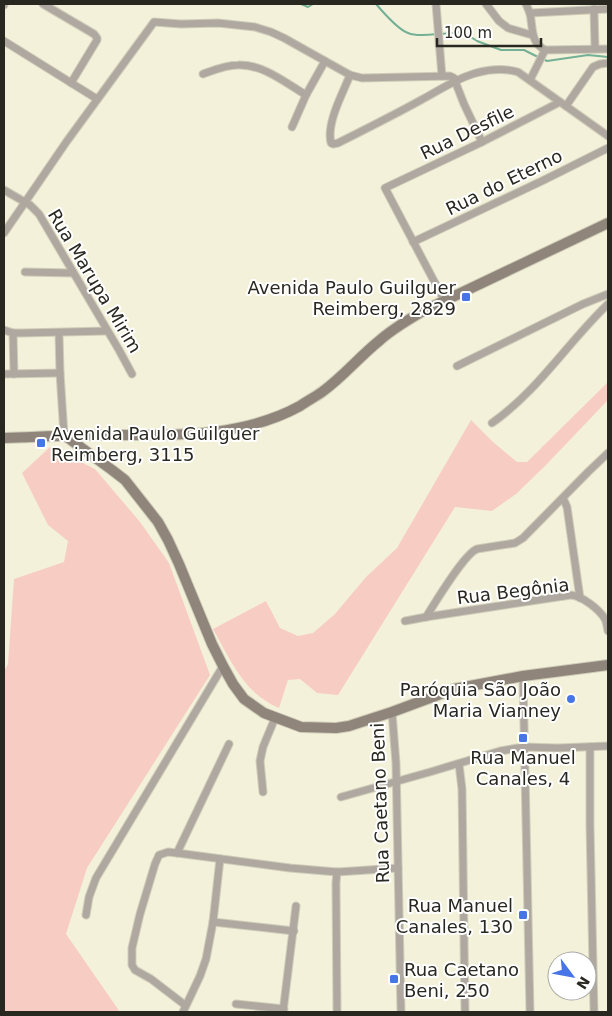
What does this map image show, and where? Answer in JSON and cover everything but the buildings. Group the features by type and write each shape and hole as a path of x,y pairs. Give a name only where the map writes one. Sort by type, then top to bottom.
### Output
{"street":[{"path":"43,4 94,34 97,38 71,83"},
{"path":"436,4 442,76"},
{"path":"486,4 499,21 508,28 532,34"},
{"path":"526,4 530,13 532,34 536,43 545,50 608,49"},
{"path":"594,9 595,48"},
{"path":"530,13 608,9"},
{"path":"4,233 66,141 154,22 181,24 218,23 255,27 284,38 350,75 362,78 450,76 454,78 482,142"},
{"path":"4,41 97,99"},
{"path":"530,80 545,50"},
{"path":"292,127 325,61"},
{"path":"563,104 593,67 600,64 608,64"},
{"path":"203,74 230,66 248,65 274,75 306,96"},
{"path":"350,75 332,123 330,137 332,144 338,143 381,122 455,81 475,73 503,69 518,72 608,136"},
{"name":"Rua Desfile","path":"413,242 386,188 563,104"},
{"name":"Rua do Eterno","path":"413,242 608,148"},
{"name":"Rua Marupa Mirim","path":"4,190 35,209 39,214 132,374"},
{"path":"4,438 64,435 181,435 216,432 269,420 298,407 322,392 379,340 414,316 608,223"},
{"path":"413,242 444,300"},
{"path":"25,272 72,272"},
{"path":"457,366 583,304 608,294"},
{"path":"492,423 519,401 608,304"},
{"path":"4,330 13,333 59,333 107,330"},
{"path":"13,333 14,374"},
{"path":"59,333 64,435"},
{"path":"4,374 60,373"},
{"path":"64,435 125,480 158,522 179,564 212,644 233,684 244,698 264,713 275,718 301,726 336,728 349,726 454,689 523,676 608,665"},
{"path":"426,617 472,551 515,543 523,538 608,453"},
{"path":"563,498 567,507 580,598"},
{"name":"Rua Begônia","path":"405,621 571,595 580,598 603,616 608,631"},
{"path":"86,915 88,897 96,878 223,666"},
{"path":"523,676 530,1012"},
{"name":"Rua Caetano Beni","path":"392,712 396,763 401,1012"},
{"path":"263,792 260,761 263,747 275,718"},
{"path":"177,853 229,744"},
{"path":"340,798 500,751 524,748 608,746"},
{"path":"590,747 594,1012"},
{"path":"459,764 462,789 465,1012"},
{"path":"186,1005 133,968 132,948 140,914 157,858 162,853 168,852 290,868 337,872 398,868"},
{"path":"182,1012 204,968 213,922 220,859"},
{"path":"337,872 337,1012"},
{"path":"236,1004 284,1010 296,906"},
{"path":"213,922 294,931"}],"shaded area":[{"path":"608,382 608,400 516,494 492,511 455,507 338,695 317,693 300,679 288,680 279,708 267,702 247,685 213,629 266,601 280,628 298,636 313,633 335,614 366,577 397,548 471,420 517,462 527,462"},
{"path":"50,447 95,469 140,522 169,563 210,675 87,868 66,934 120,1012 4,1012 4,671 8,664 14,579 64,562 68,541 48,525 22,473"}],"waterway":[{"path":"301,4 308,7 313,4"},
{"path":"376,4 404,31 418,35 437,34"},
{"path":"441,34 463,32 477,41 501,50 524,50 538,57"},
{"path":"543,59 547,61 588,55 608,57"}],"place":[{"name":"Avenida Paulo Guilguer Reimberg, 2829","path":"466,297"},
{"name":"Avenida Paulo Guilguer Reimberg, 3115","path":"41,443"},
{"name":"Paróquia São João Maria Vianney","path":"571,699"},
{"name":"Rua Manuel Canales, 4","path":"523,738"},
{"name":"Rua Manuel Canales, 130","path":"523,915"},
{"name":"Rua Caetano Beni, 250","path":"394,979"}]}
